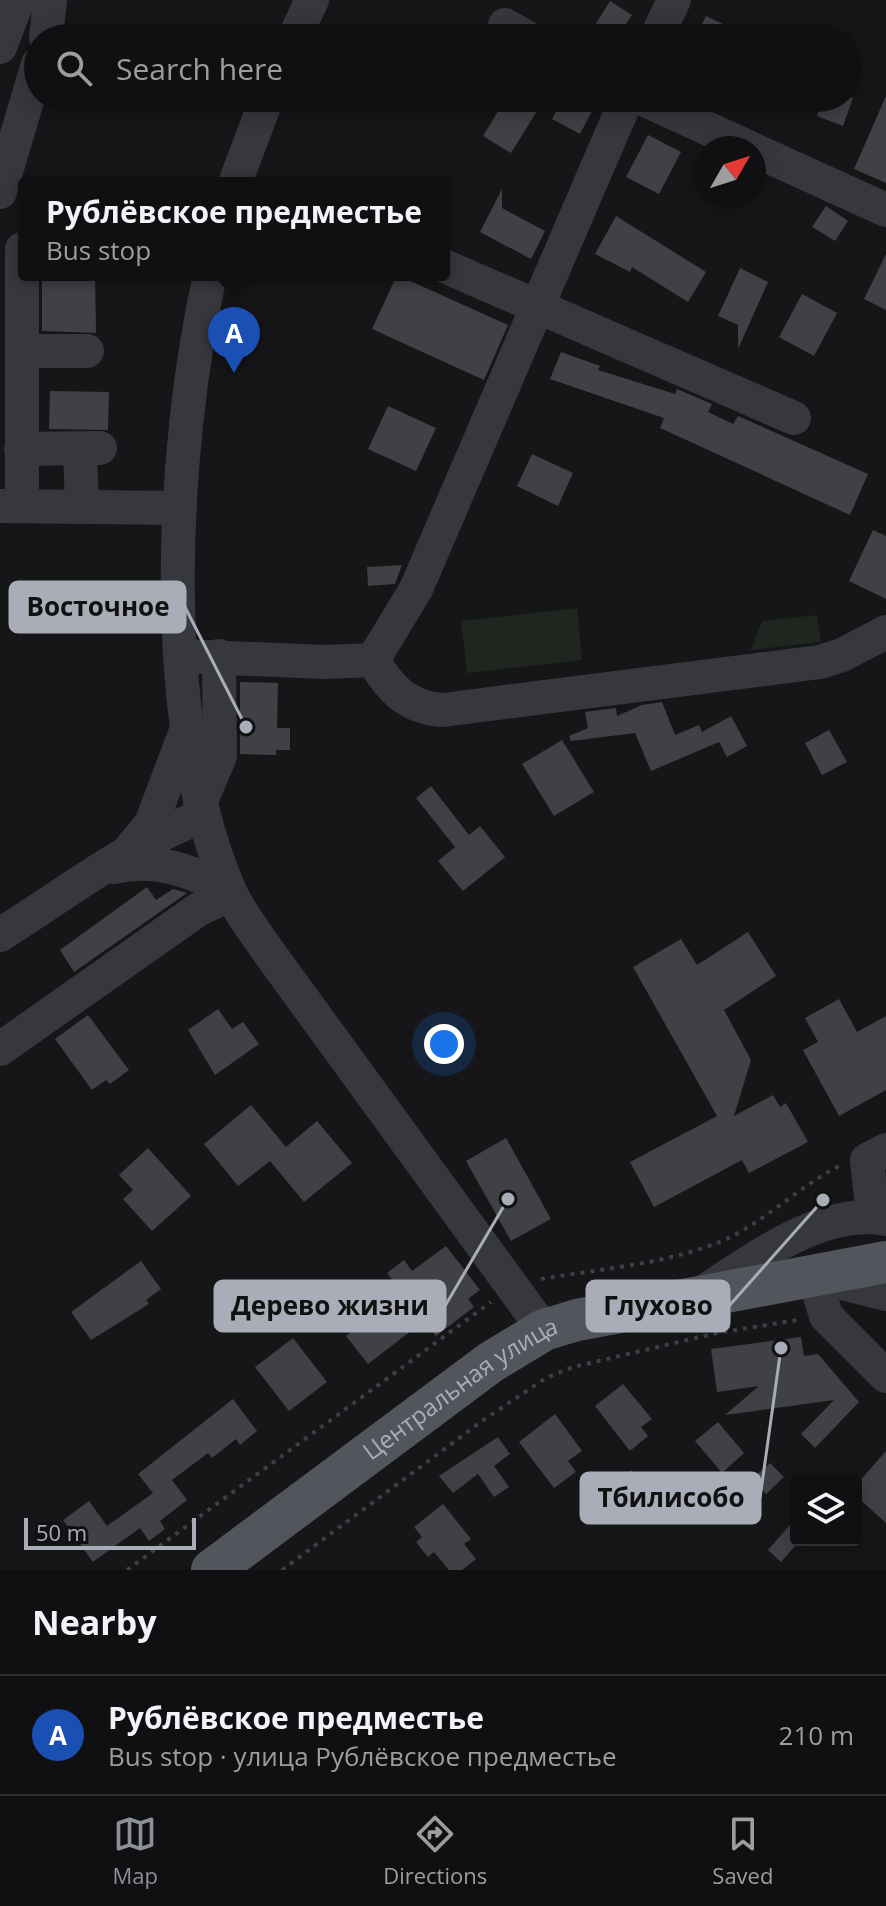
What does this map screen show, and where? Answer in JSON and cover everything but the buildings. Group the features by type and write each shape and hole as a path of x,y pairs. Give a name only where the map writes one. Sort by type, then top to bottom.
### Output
{"main road":[{"name":"Центральная улица","path":"212,1570 491,1362 544,1330 577,1320 886,1262"}],"street":[{"path":"0,47 18,0"},
{"path":"47,24 50,0"},
{"path":"301,24 312,0"},
{"path":"663,24 674,0"},
{"path":"0,192 24,111"},
{"path":"237,177 262,112"},
{"path":"373,660 416,589 621,112"},
{"path":"671,112 724,136"},
{"path":"766,155 886,210"},
{"path":"450,269 794,418"},
{"path":"22,281 21,449 11,506 180,508"},
{"path":"209,281 188,405 180,508 181,656 187,729 201,809 230,891 510,1288 544,1330"},
{"path":"22,351 87,351"},
{"path":"21,449 90,448 82,507"},
{"path":"373,660 401,697 423,709 443,710 820,662 842,655 886,632"},
{"path":"181,656 324,662 373,660"},
{"path":"0,935 201,809 220,756 219,656"},
{"path":"102,870 130,849 151,824 187,729"},
{"path":"102,870 154,863 179,868 230,891"},
{"path":"0,1049 199,909 230,891"},
{"path":"689,1301 767,1250 810,1228 879,1218 867,1160 886,1150"},
{"path":"814,1276 886,1294"},
{"path":"814,1276 826,1316 886,1376"}],"path":[{"path":"282,1570 482,1421 546,1378 573,1367 717,1333 826,1316"}],"shaded area":[{"path":"577,608 582,660 467,673 461,621"},
{"path":"817,615 821,642 751,650 762,621"}],"place":[{"name":"Рублёвское предместье","path":"234,373"},
{"name":"Восточное","path":"246,727"},
{"name":"Дерево жизни","path":"508,1199"},
{"name":"Глухово","path":"823,1200"},
{"name":"Тбилисобо","path":"781,1348"}]}
